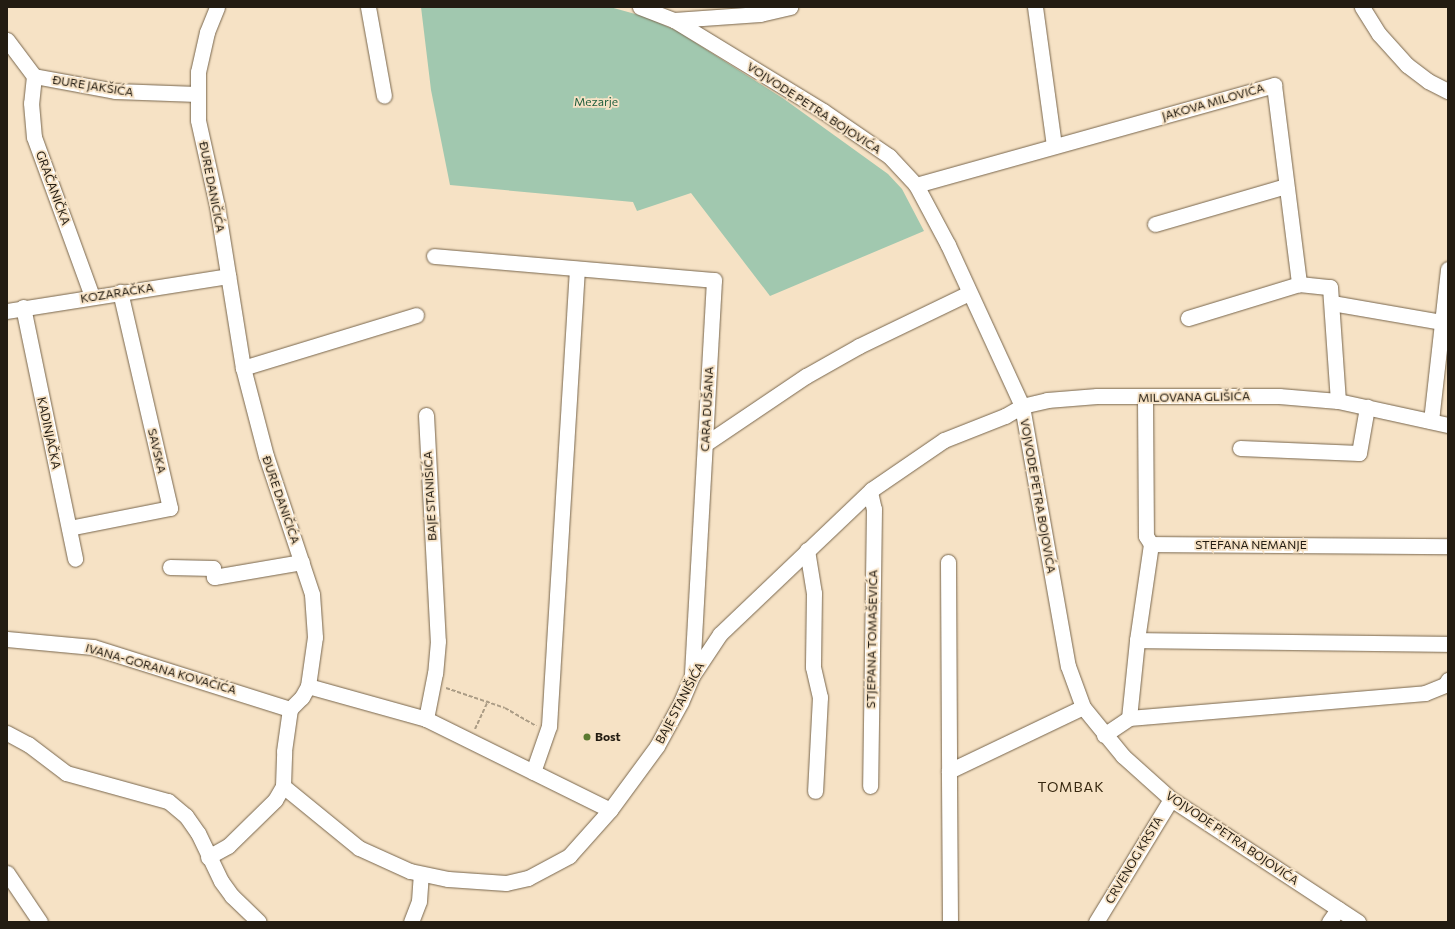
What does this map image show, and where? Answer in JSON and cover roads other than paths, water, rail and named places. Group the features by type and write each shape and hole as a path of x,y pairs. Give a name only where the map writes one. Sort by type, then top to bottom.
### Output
{"street":[{"name":"ĐURE DANIČIĆA","path":"217,7 207,32 198,72 198,120 228,276 243,368 266,456 312,594 315,637 308,686 302,697 290,709"},
{"path":"368,7 384,96"},
{"name":"VOJVODE PETRA BOJOVIĆA","path":"640,7 674,20 823,111 889,156 916,185 948,245 1022,406 1068,666 1083,707 1104,735 1171,799 1358,922"},
{"path":"674,20 760,14 790,7"},
{"path":"1035,7 1054,146"},
{"path":"1362,7 1379,34 1407,64 1428,81 1448,91"},
{"path":"7,40 34,76"},
{"name":"ĐURE JAKŠIĆA","path":"34,76 115,91 197,94"},
{"name":"GRAČANIČKA","path":"34,76 31,103 34,137 92,296"},
{"name":"JAKOVA MILOVIĆA","path":"916,185 1274,85 1299,284"},
{"path":"1155,224 1286,186"},
{"name":"CARA DUŠANA","path":"434,256 714,280 692,676"},
{"path":"533,772 547,732 577,268"},
{"path":"1431,421 1448,269"},
{"name":"KOZARAČKA","path":"7,311 92,296 228,276"},
{"path":"1188,318 1299,284 1330,287 1338,401"},
{"name":"SAVSKA","path":"69,528 170,508 120,292"},
{"path":"705,444 754,409 819,369 907,322 969,293"},
{"path":"1332,303 1442,322"},
{"name":"KADINJAČKA","path":"23,307 75,559"},
{"path":"243,368 416,315"},
{"name":"MILOVANA GLIŠIĆA","path":"1022,406 1047,400 1097,396 1145,398 1279,396 1338,401 1448,425"},
{"path":"1104,735 1125,724 1129,718 1137,640 1151,544 1146,536 1145,398"},
{"name":"BAJE STANIŠIĆA","path":"283,786 358,848 421,874 448,879 506,883 528,878 569,856 610,810 657,746 681,702 692,676 720,634 807,550 892,473 944,440 1005,416 1022,406"},
{"path":"1240,448 1359,453 1367,407"},
{"name":"BAJE STANIŠIĆA","path":"426,416 438,641 433,684 426,719"},
{"name":"STJEPANA TOMAŠEVIĆA","path":"870,492 874,509 870,786"},
{"name":"STEFANA NEMANJE","path":"1151,544 1448,546"},
{"path":"807,550 814,593 813,666 820,697 814,791"},
{"name":"ĐURE DANIČIĆA","path":"170,567 213,568 214,577 302,562"},
{"path":"948,562 950,922"},
{"name":"IVANA-GORANA KOVAČIĆA","path":"7,639 92,647 290,709"},
{"path":"1137,640 1448,644"},
{"path":"1129,718 1425,693 1445,686 1448,680"},
{"path":"308,686 426,719 610,810"},
{"path":"949,771 1083,707"},
{"path":"208,857 228,846 275,800 283,786 284,751 290,709"},
{"path":"7,733 28,744 66,773 168,801 186,816 198,833 208,857 232,896 259,922"},
{"name":"CRVENOG KRSTA","path":"1096,922 1171,799"},
{"path":"7,873 40,922"},
{"path":"411,922 419,901 421,874"},
{"path":"1329,922 1338,909"}],"place":[{"name":"Bost","path":"587,737"}],"district":[{"name":"TOMBAK","path":"1071,787"}],"park label":[{"name":"Mezarje","path":"596,102"}]}
